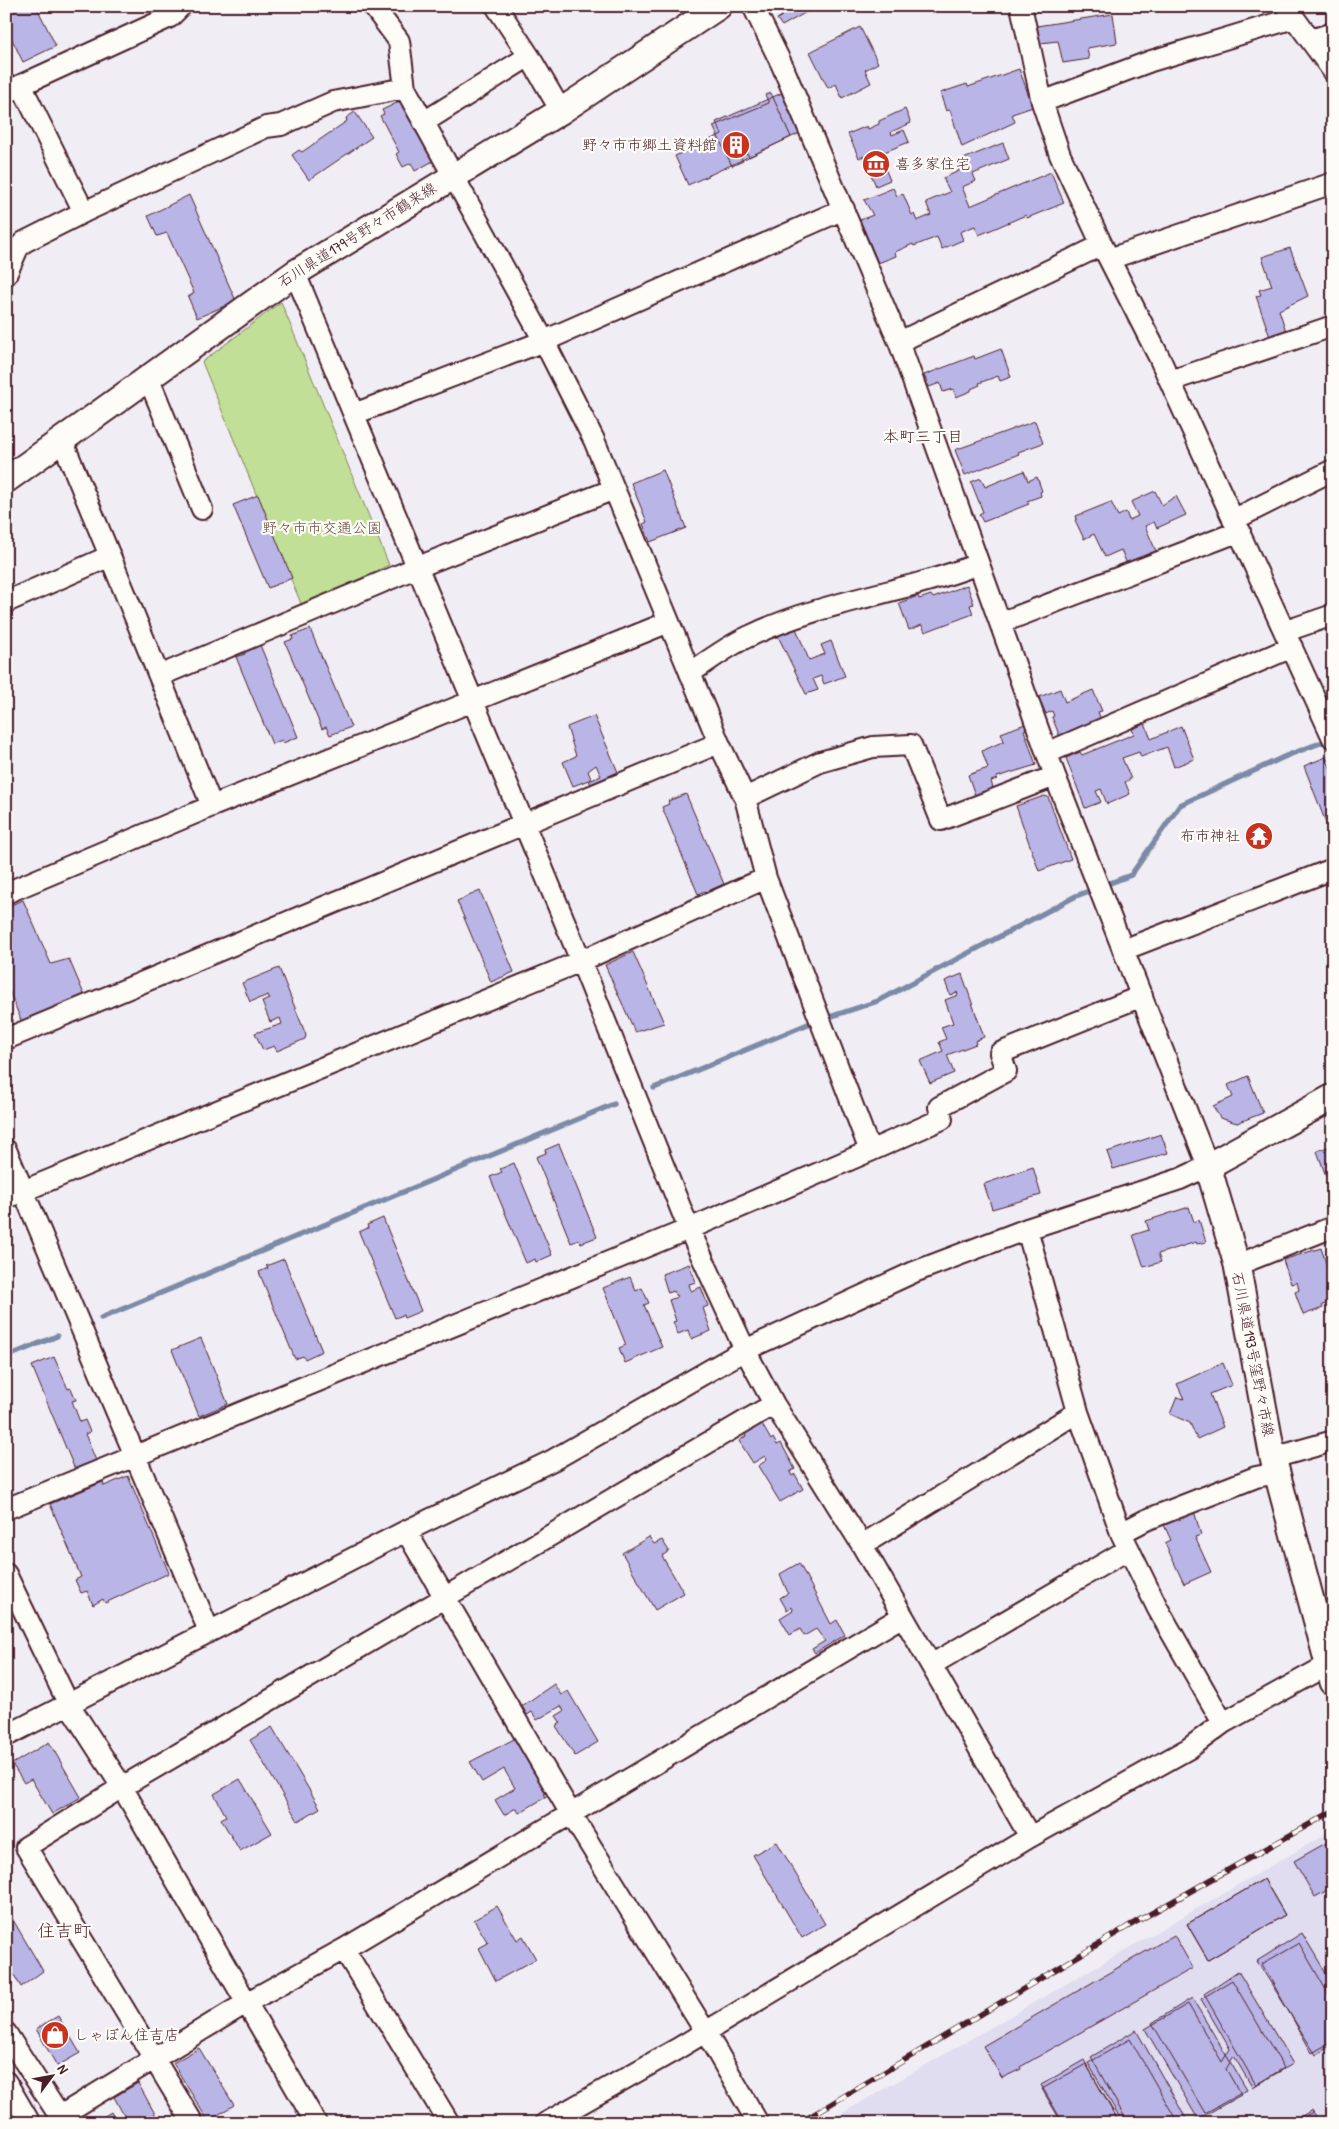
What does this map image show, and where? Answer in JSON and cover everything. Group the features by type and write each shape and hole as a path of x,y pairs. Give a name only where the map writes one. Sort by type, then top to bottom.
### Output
{"main road":[{"name":"石川県道179号野々市鶴来線","path":"6,480 295,273 560,111 719,6"},
{"path":"1208,1166 1333,1097"},
{"name":"石川県道193号窪野々市線","path":"1208,1166 1237,1265 1275,1465 1330,1673"}],"street":[{"path":"84,212 14,89 170,17 181,6"},
{"path":"373,6 400,41 405,88 544,341 594,440 719,743 745,798 766,878 870,1151"},
{"path":"496,6 529,56 560,111"},
{"path":"6,1736 406,1531 553,1460 745,1350 914,1272 1027,1229 1180,1178 1208,1166 1055,776 898,342 844,209 782,65 753,6"},
{"path":"1021,6 1042,102 1060,155 1170,381 1331,734"},
{"path":"1042,102 1151,60 1290,12 1333,71"},
{"path":"1311,40 1333,33"},
{"path":"424,122 529,56"},
{"path":"6,275 18,248 24,242 84,212 266,127 281,125 333,102 405,88"},
{"path":"898,342 1106,252 1333,183"},
{"path":"354,414 544,341 844,209"},
{"path":"295,273 523,825 581,960 689,1229 745,1350 774,1404 862,1545 1030,1837"},
{"path":"1170,381 1333,326"},
{"path":"148,377 202,509"},
{"path":"62,440 212,806"},
{"path":"1000,623 1237,526 1333,470"},
{"path":"159,676 418,567 614,489"},
{"path":"6,602 110,556"},
{"path":"690,673 751,635 825,608 909,588 978,564"},
{"path":"1047,753 1289,639 1333,615"},
{"path":"6,893 212,806 669,622"},
{"path":"6,1039 719,743"},
{"path":"745,798 820,762 873,747 911,745 941,820 1055,776"},
{"path":"1123,950 1333,870"},
{"path":"14,1194 581,960 766,878"},
{"path":"6,1509 689,1229 942,1119 938,1107 1006,1071 1000,1053 1142,996"},
{"path":"6,1150 14,1194 134,1455 209,1632"},
{"path":"1237,1265 1333,1227"},
{"path":"1027,1229 1078,1412 1125,1541 1158,1609 1223,1724"},
{"path":"193,2123 26,1847 122,1787 774,1404"},
{"path":"862,1545 1078,1412"},
{"path":"931,1665 1125,1541 1155,1516 1256,1477 1275,1465 1333,1441"},
{"path":"406,1531 571,1814 705,2031 758,2123"},
{"path":"6,1574 68,1703 122,1787 316,2123"},
{"path":"6,2033 62,2119 154,2058 246,2003 344,1949 903,1616"},
{"path":"546,2123 705,2031 1030,1837 1188,1749 1223,1724 1330,1673"},
{"path":"344,1949 449,2123"},
{"path":"6,2082 30,2123"}],"shaded area":[{"path":"1333,1830 1333,2123 825,2123"}],"green space":[{"name":"野々市市交通公園","path":"281,302 389,565 302,606 202,362"}],"building":[{"path":"6,6 36,6 56,46 23,62 6,27"},
{"path":"780,6 817,6 782,26 777,19 782,16 777,8"},
{"path":"1079,6 1104,6 1080,12"},
{"path":"1113,14 1117,43 1087,48 1089,59 1063,63 1058,41 1040,43 1037,26"},
{"path":"860,27 878,63 865,70 871,83 842,98 836,84 828,88 810,52"},
{"path":"1019,69 1033,107 1012,114 1015,122 962,147 950,110 946,111 940,93 967,84 968,87"},
{"name":"野々市市郷土資料館","path":"784,92 800,133 688,185 675,156 722,134 716,122"},
{"path":"771,93 791,137 749,157 747,153 740,156 743,161 732,166 713,126 769,103 765,95"},
{"path":"401,101 403,105 407,103 435,160 415,171 411,163 403,167 396,154 399,152 380,116 384,114 382,110"},
{"path":"905,109 911,123 891,132 892,135 904,130 909,142 877,155 880,157 890,180 876,186 863,156 859,158 848,134 867,126 868,129 879,124 879,121"},
{"path":"355,112 372,137 309,180 292,155 299,150 302,152 347,121 346,118"},
{"path":"1003,143 1009,159 973,174 976,181 962,187 970,206 1051,172 1064,203 1027,218 1026,215 979,235 975,226 960,232 963,240 942,249 937,237 914,246 913,244 895,252 896,256 878,263 860,220 873,215 864,200 893,188 897,196 903,194 912,215 914,214 917,221 931,215 926,202 950,192 943,178 959,171 956,162"},
{"path":"189,195 236,301 197,318 188,297 194,293 167,233 157,236 148,216"},
{"path":"1290,248 1308,296 1279,310 1286,331 1270,337 1256,296 1261,295 1259,290 1272,286 1262,257"},
{"path":"1001,349 1011,377 1000,381 998,376 979,383 980,385 971,389 971,391 956,397 953,389 943,392 940,383 929,387 924,375 974,356 975,359"},
{"path":"1035,421 1043,443 965,475 955,450"},
{"path":"663,470 686,528 650,542 643,524 647,522 631,483"},
{"path":"1024,471 1028,481 1037,477 1042,491 1040,492 1041,496 1027,501 1029,504 983,522 979,514 983,512 971,482 981,478 985,487"},
{"path":"1155,491 1162,505 1176,496 1186,515 1157,528 1154,522 1145,526 1156,551 1127,564 1121,550 1105,557 1094,534 1084,539 1075,520 1077,519 1076,516 1111,502 1118,516 1126,512 1129,520 1138,516 1131,502"},
{"path":"258,495 292,578 268,588 233,505"},
{"path":"967,585 974,604 970,605 973,614 925,632 922,625 909,630 899,603 918,596 919,599 931,595 933,598"},
{"path":"795,626 809,660 825,654 821,645 831,641 845,676 824,684 821,676 813,679 818,690 806,694 777,634"},
{"path":"310,629 351,727 330,735 326,727 322,729 285,642 293,639 292,636"},
{"path":"260,645 298,737 283,743 282,740 272,744 236,657 245,654 244,651"},
{"path":"1060,689 1065,702 1093,690 1102,711 1098,712 1103,725 1062,742 1052,717 1054,716 1052,711 1046,714 1039,697"},
{"path":"594,716 618,772 591,784 589,781 601,776 596,765 588,771 591,779 573,786 563,762 576,756 567,727"},
{"path":"1025,724 1026,729 1024,730 1036,765 997,777 997,779 991,781 994,792 976,798 968,775 988,768 982,751 1004,741 1001,733"},
{"path":"1145,724 1151,739 1181,726 1194,759 1174,767 1167,747 1141,757 1139,752 1122,758 1131,779 1125,782 1130,794 1107,804 1101,789 1096,791 1101,802 1085,808 1066,758 1080,752 1082,755 1134,734 1132,729"},
{"path":"1326,757 1333,775 1333,841 1304,766"},
{"path":"686,794 724,884 698,894 662,807 669,804 668,801"},
{"path":"1044,796 1048,797 1071,859 1039,871 1016,806"},
{"path":"480,891 514,972 491,982 457,901"},
{"path":"23,900 51,964 69,959 86,999 23,1025 6,983 6,907"},
{"path":"633,952 664,1023 635,1032 605,965"},
{"path":"279,968 306,1035 305,1039 277,1051 274,1046 263,1050 255,1033 282,1024 280,1018 270,1022 262,1002 270,999 268,995 250,1002 242,983"},
{"path":"962,974 984,1037 975,1041 976,1044 947,1055 954,1073 930,1083 920,1061 943,1051 939,1042 946,1039 941,1027 953,1023 945,1000 958,995 957,992 950,995 945,981"},
{"path":"1248,1076 1263,1113 1237,1123 1220,1118 1213,1106 1233,1097 1228,1085"},
{"path":"1161,1134 1168,1153 1113,1169 1107,1152"},
{"path":"559,1144 597,1237 581,1243 579,1240 571,1243 536,1157 546,1153 545,1150"},
{"path":"1333,1145 1333,1196 1317,1151"},
{"path":"514,1163 552,1255 536,1262 535,1259 526,1263 490,1177 502,1172 500,1169"},
{"path":"1033,1167 1041,1195 992,1209 984,1184"},
{"path":"1189,1207 1194,1222 1199,1220 1206,1242 1197,1244 1196,1242 1158,1254 1161,1262 1144,1267 1133,1235 1149,1230 1146,1221"},
{"path":"383,1218 421,1311 404,1318 403,1315 395,1318 359,1232 368,1228 367,1225"},
{"path":"1321,1248 1333,1284 1333,1302 1322,1305 1323,1308 1303,1315 1295,1292 1299,1290 1297,1282 1291,1284 1283,1260"},
{"path":"284,1259 322,1351 305,1359 303,1356 295,1359 259,1272 268,1268 266,1266"},
{"path":"689,1264 696,1282 689,1284 691,1291 701,1287 708,1306 703,1308 711,1331 691,1339 688,1330 678,1334 673,1322 676,1321 669,1300 677,1297 674,1291 668,1293 662,1274"},
{"path":"630,1277 636,1291 642,1288 649,1303 644,1305 662,1347 625,1363 619,1348 626,1345 603,1288"},
{"path":"201,1338 228,1404 199,1416 172,1350"},
{"path":"54,1357 68,1389 71,1388 76,1400 72,1401 80,1422 85,1420 90,1432 85,1434 97,1463 76,1472 32,1366"},
{"path":"1223,1363 1232,1385 1210,1394 1223,1427 1197,1439 1190,1423 1170,1414 1177,1397 1184,1399 1177,1384"},
{"path":"760,1421 771,1440 773,1438 777,1445 781,1443 795,1469 790,1472 792,1476 795,1474 803,1489 780,1502 758,1466 767,1460 765,1456 753,1463 739,1441 746,1436 743,1431"},
{"path":"128,1476 169,1573 105,1603 103,1599 93,1605 87,1591 81,1593 75,1580 81,1577 50,1504 103,1482 104,1486"},
{"path":"1194,1511 1201,1535 1195,1537 1211,1572 1184,1584 1165,1543 1171,1540 1164,1525"},
{"path":"649,1537 654,1544 662,1540 669,1551 662,1556 684,1593 655,1610 622,1553"},
{"path":"799,1563 831,1624 837,1620 845,1635 815,1653 812,1649 825,1641 816,1629 804,1636 800,1629 790,1635 780,1618 793,1610 791,1607 787,1610 780,1598 788,1593 780,1574"},
{"path":"554,1684 561,1695 568,1691 598,1742 575,1756 556,1726 561,1723 556,1716 564,1711 561,1706 537,1720 532,1712 527,1715 522,1706"},
{"path":"272,1727 320,1808 298,1821 250,1740"},
{"path":"516,1738 548,1792 544,1794 546,1797 519,1813 516,1808 504,1815 495,1800 515,1788 504,1769 482,1782 470,1762"},
{"path":"49,1742 81,1797 52,1814 31,1779 24,1783 12,1764"},
{"path":"240,1779 272,1833 240,1851 221,1819 226,1816 214,1794"},
{"path":"1333,1839 1333,1887 1315,1897 1294,1861"},
{"path":"777,1842 825,1924 802,1938 753,1855"},
{"path":"1264,1879 1285,1915 1208,1960 1187,1924"},
{"path":"1264,1879 1285,1915 1208,1960 1187,1924"},
{"path":"497,1906 517,1940 523,1936 536,1959 496,1981 479,1948 488,1943 474,1920"},
{"path":"9,1913 43,1971 21,1987 6,1961 6,1915"},
{"path":"1302,1933 1333,1985 1333,2044 1316,2055 1257,1961"},
{"path":"1174,1935 1193,1968 1020,2067 1021,2069 1002,2078 983,2046"},
{"path":"1299,1943 1333,2002 1333,2041 1312,2053 1262,1964"},
{"path":"1238,1971 1293,2064 1256,2085 1204,1994"},
{"path":"1232,1980 1284,2068 1252,2087 1234,2056 1226,2069 1241,2095 1198,2119 1145,2029 1188,2004 1222,2062 1230,2049 1201,1999"},
{"path":"1192,1998 1247,2090 1205,2113 1152,2023"},
{"path":"58,2016 80,2053 57,2066 36,2029"},
{"path":"1136,2030 1188,2122 1128,2123 1091,2057"},
{"path":"1130,2039 1178,2123 1123,2123 1088,2063"},
{"path":"199,2048 234,2105 208,2121 173,2063"},
{"path":"1084,2060 1119,2123 1063,2123 1041,2085"},
{"path":"1086,2064 1120,2123 1062,2123 1042,2089"},
{"path":"138,2083 160,2123 128,2123 114,2097"},
{"path":"1312,2110 1320,2123 1290,2123"},
{"path":"111,2112 117,2123 93,2123"},
{"path":"1313,2112 1319,2123 1294,2123"}],"waterway":[{"path":"654,1088 808,1024 878,1001 1076,896 1131,875 1180,805 1286,756 1331,739"},
{"path":"101,1318 614,1104"},
{"path":"6,1357 57,1336"}],"railway":[{"path":"799,2123 1127,1927 1333,1811"}],"place":[{"name":"野々市市郷土資料館","path":"736,145"},
{"name":"喜多家住宅","path":"876,164"},
{"name":"布市神社","path":"1259,836"},
{"name":"しゃぼん住吉店","path":"55,2035"}],"district":[{"name":"本町三丁目","path":"923,436"},
{"name":"住吉町","path":"64,1931"}]}
